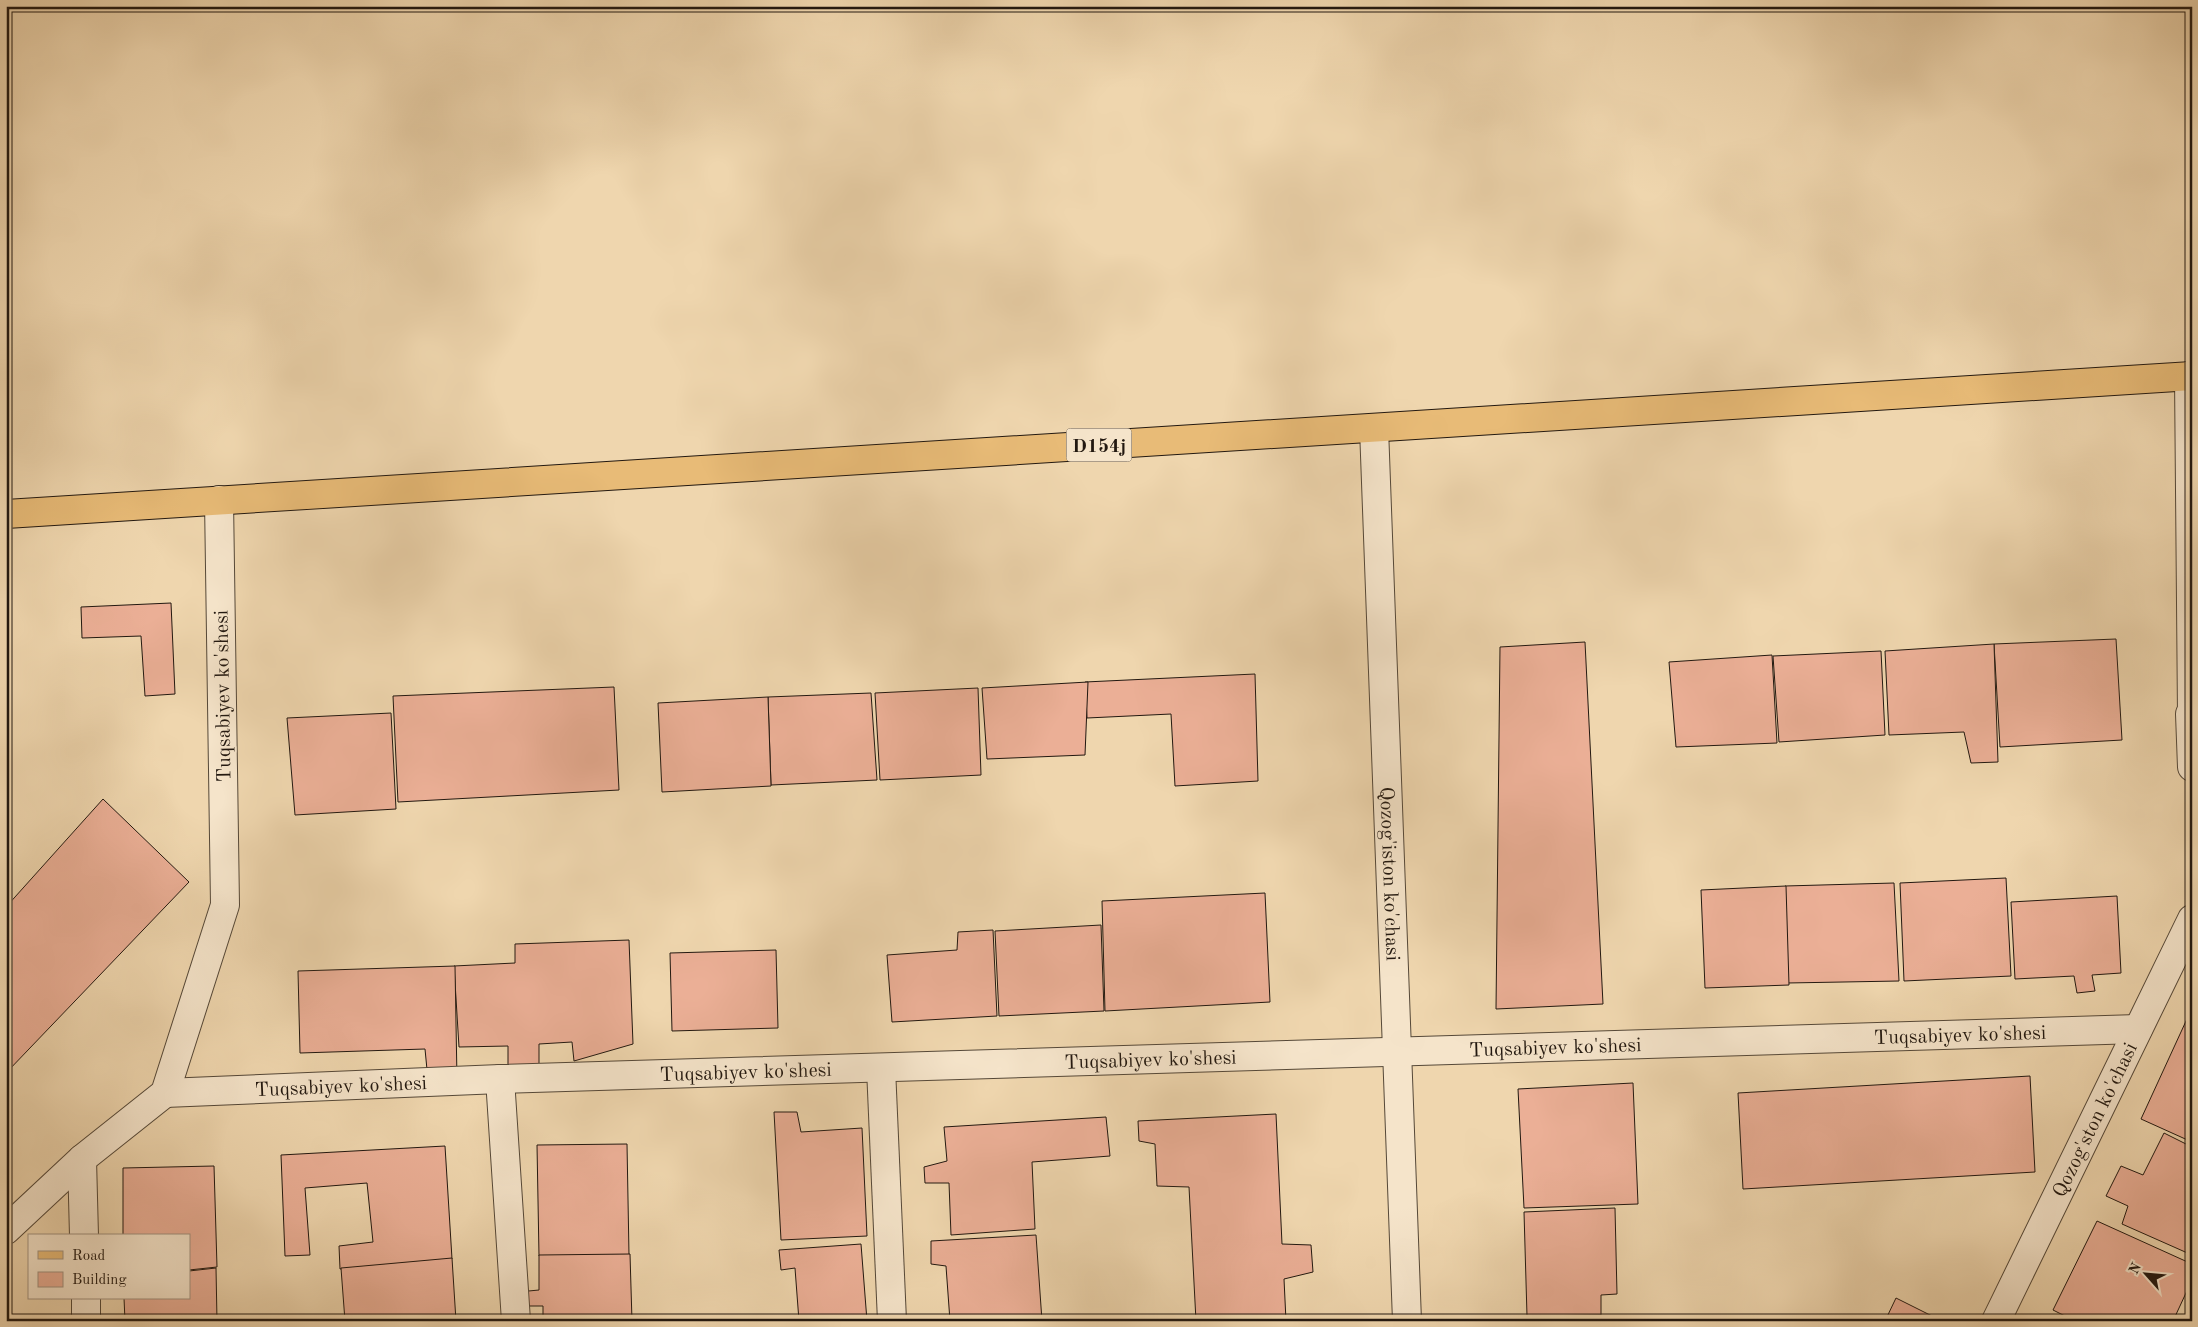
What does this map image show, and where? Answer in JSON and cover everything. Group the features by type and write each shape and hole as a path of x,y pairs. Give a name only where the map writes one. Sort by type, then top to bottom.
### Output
{"main road":[{"name":"D154j","path":"6,514 2190,376"}],"street":[{"path":"2190,376 2192,767"},
{"name":"Qozog'iston ko'chasi","path":"1374,428 1407,1321"},
{"name":"Tuqsabiyev ko'shesi","path":"219,500 225,905 165,1093 500,1079 2138,1030"},
{"name":"Qozog'ston ko'chasi","path":"1996,1321 2192,919"},
{"path":"882,1068 892,1321"},
{"path":"500,1079 516,1321"},
{"path":"6,1230 82,1160 165,1093"},
{"path":"82,1160 84,1234"},
{"path":"86,1300 86,1321"}],"building":[{"path":"171,603 175,694 145,696 141,636 82,638 81,607"},
{"path":"2116,639 2122,740 2000,747 1994,644"},
{"path":"1585,642 1603,1004 1496,1009 1500,647"},
{"path":"1994,644 1998,762 1971,763 1964,732 1889,735 1885,651"},
{"path":"1881,651 1885,735 1779,742 1773,656"},
{"path":"1772,655 1777,743 1676,747 1669,662"},
{"path":"1255,674 1258,781 1175,786 1171,714 1087,718 1085,682"},
{"path":"1088,682 1085,755 987,759 982,688"},
{"path":"614,687 619,790 398,802 393,696"},
{"path":"978,688 981,775 880,780 875,693"},
{"path":"871,693 877,780 771,785 768,697"},
{"path":"768,697 771,786 662,792 658,703"},
{"path":"391,713 396,809 295,815 287,718"},
{"path":"103,799 189,882 6,1073 6,907"},
{"path":"2006,878 2011,976 1904,981 1900,883"},
{"path":"1894,883 1899,981 1787,983 1785,886"},
{"path":"1786,886 1789,985 1705,988 1701,890"},
{"path":"1265,893 1270,1002 1105,1011 1102,901"},
{"path":"2117,896 2121,973 2092,975 2095,991 2077,993 2074,976 2015,979 2011,902"},
{"path":"1101,925 1104,1011 999,1016 995,931"},
{"path":"993,930 997,1016 892,1022 887,955 957,950 958,932"},
{"path":"629,940 633,1044 574,1061 572,1042 539,1044 539,1076 508,1078 508,1046 459,1047 454,966 515,963 515,944"},
{"path":"776,950 778,1028 672,1031 670,953"},
{"path":"455,966 457,1080 428,1080 425,1049 300,1053 298,971"},
{"path":"2192,1008 2192,1142 2141,1119"},
{"path":"2030,1076 2035,1172 1743,1189 1738,1093"},
{"path":"1633,1083 1638,1204 1524,1208 1518,1089"},
{"path":"774,1112 797,1112 801,1132 862,1128 867,1236 781,1240"},
{"path":"1276,1114 1282,1244 1311,1245 1313,1272 1284,1279 1286,1321 1196,1321 1189,1187 1157,1186 1155,1144 1139,1141 1138,1121"},
{"path":"1106,1117 1110,1156 1032,1162 1035,1229 951,1235 949,1183 925,1183 924,1167 947,1161 944,1127"},
{"path":"2164,1133 2192,1147 2192,1255 2122,1224 2128,1206 2106,1196 2121,1166 2143,1175"},
{"path":"627,1144 629,1255 539,1256 537,1145"},
{"path":"445,1146 452,1259 340,1269 339,1246 373,1242 367,1183 305,1188 310,1255 285,1256 281,1155"},
{"path":"214,1166 217,1267 190,1270 190,1234 123,1234 123,1168"},
{"path":"1615,1208 1617,1294 1601,1295 1601,1315 1527,1316 1524,1212"},
{"path":"2097,1221 2192,1264 2192,1280 2173,1321 2075,1321 2053,1310"},
{"path":"1036,1235 1042,1321 950,1321 946,1266 931,1264 931,1241"},
{"path":"861,1244 867,1321 799,1321 795,1268 781,1270 779,1250"},
{"path":"630,1254 632,1321 543,1321 543,1306 520,1306 518,1292 539,1290 539,1255"},
{"path":"452,1258 456,1321 345,1321 341,1268"},
{"path":"216,1268 217,1321 125,1321 124,1300 190,1300 190,1271"},
{"path":"1896,1298 1942,1321 1885,1321"}]}
